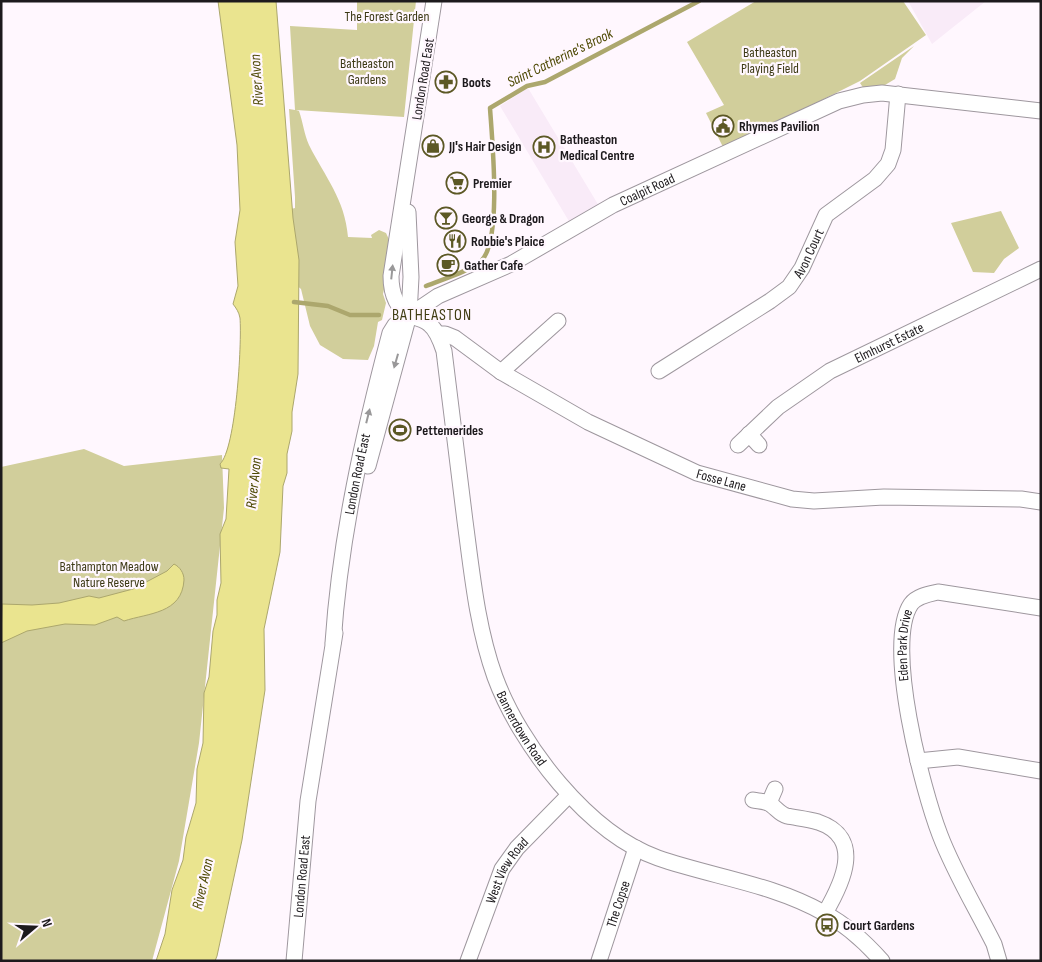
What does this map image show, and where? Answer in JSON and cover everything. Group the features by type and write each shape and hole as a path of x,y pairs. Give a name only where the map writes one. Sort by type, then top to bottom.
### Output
{"street":[{"name":"London Road East","path":"294,961 308,801 333,643 336,594 344,541 366,425 390,334 395,325 409,314 411,260 407,186 434,1"},
{"name":"Coalpit Road","path":"409,314 460,285 511,264 613,205 839,101 863,94 898,94"},
{"path":"898,94 1041,111"},
{"name":"Avon Court","path":"658,371 770,302 789,287 802,268 826,215 875,179 888,164 893,150 898,94"},
{"name":"Elmhurst Estate","path":"749,442 778,407 830,371 1041,269"},
{"path":"409,314 429,323 438,334"},
{"path":"501,372 558,321"},
{"name":"Fosse Lane","path":"438,334 445,334 455,338 501,372 588,422 697,473 792,499 814,501 884,497 1021,499 1041,502"},
{"name":"Bannerdown Road","path":"438,334 444,351 470,556 486,649 496,678 512,712 533,749 569,795 590,817 636,848 672,862 781,894 825,913 851,932 882,961"},
{"name":"Eden Park Drive","path":"999,961 994,944 940,837 918,761 904,693 903,630 912,604 923,595 938,592 1041,608"},
{"path":"918,761 958,757 1041,771"},
{"path":"769,804 776,789"},
{"name":"West View Road","path":"468,961 502,869 517,848 569,795"},
{"path":"753,800 769,804 784,815 824,825 842,842 846,858 846,873 825,913"},
{"name":"The Copse","path":"599,961 636,848"}],"shaded area":[{"path":"908,1 986,1 932,44"},
{"name":"Batheaston Medical Centre","path":"528,88 599,206 570,223 500,106"}],"green space":[{"path":"357,1 416,1 404,117 296,110 299,111 309,145 339,200 348,237 372,238 371,235 379,230 386,233 393,248 383,294 386,303 382,320 378,322 374,346 368,360 343,359 320,345 310,326 301,289 289,279 287,210 295,208 289,109 295,110 290,26 357,30"},
{"name":"Batheaston Playing Field","path":"756,1 903,1 926,35 860,81 724,149 706,113 724,105 687,42"},
{"path":"914,46 902,58 895,79 885,85 864,89 860,83"},
{"path":"1001,211 1019,248 1004,259 994,273 973,272 951,223"},
{"name":"Bathampton Meadow Nature Reserve","path":"84,449 124,466 222,455 224,508 199,743 179,861 152,961 1,961 1,467"}],"water":[{"name":"River Avon","path":"218,1 276,1 293,218 299,260 298,374 292,412 292,431 287,454 287,473 283,486 280,552 264,629 265,690 242,840 217,956 215,961 156,961 165,934 172,890 183,860 186,837 196,803 197,769 203,743 204,693 209,677 213,631 221,583 220,534 226,519 229,469 221,468 220,464 226,454 230,438 239,371 240,318 233,304 238,286 235,242 240,210 237,145"},
{"path":"174,564 183,575 182,591 177,600 162,610 124,621 117,617 95,625 65,624 27,631 1,643 2,604 32,605 59,603 89,596 99,598 133,589 167,571"}],"waterway":[{"name":"Saint Catherine's Brook","path":"426,286 477,264 482,260 488,248 494,210 494,164 490,108 527,86 545,82 699,1"},
{"name":"Saint Catherine's Brook","path":"294,302 328,306 350,315 379,315"}],"place":[{"name":"Boots","path":"446,82"},
{"name":"Rhymes Pavilion","path":"723,126"},
{"name":"JJ's Hair Design","path":"433,146"},
{"name":"Batheaston Medical Centre","path":"544,147"},
{"name":"Premier","path":"457,183"},
{"name":"George & Dragon","path":"446,218"},
{"name":"Robbie's Plaice","path":"455,241"},
{"name":"Gather Cafe","path":"448,265"},
{"name":"Pettemerides","path":"400,430"},
{"name":"Court Gardens","path":"827,925"}],"district":[{"name":"BATHEASTON","path":"432,315"}],"park label":[{"name":"The Forest Garden","path":"387,16"},
{"name":"Batheaston Gardens","path":"367,72"}]}
